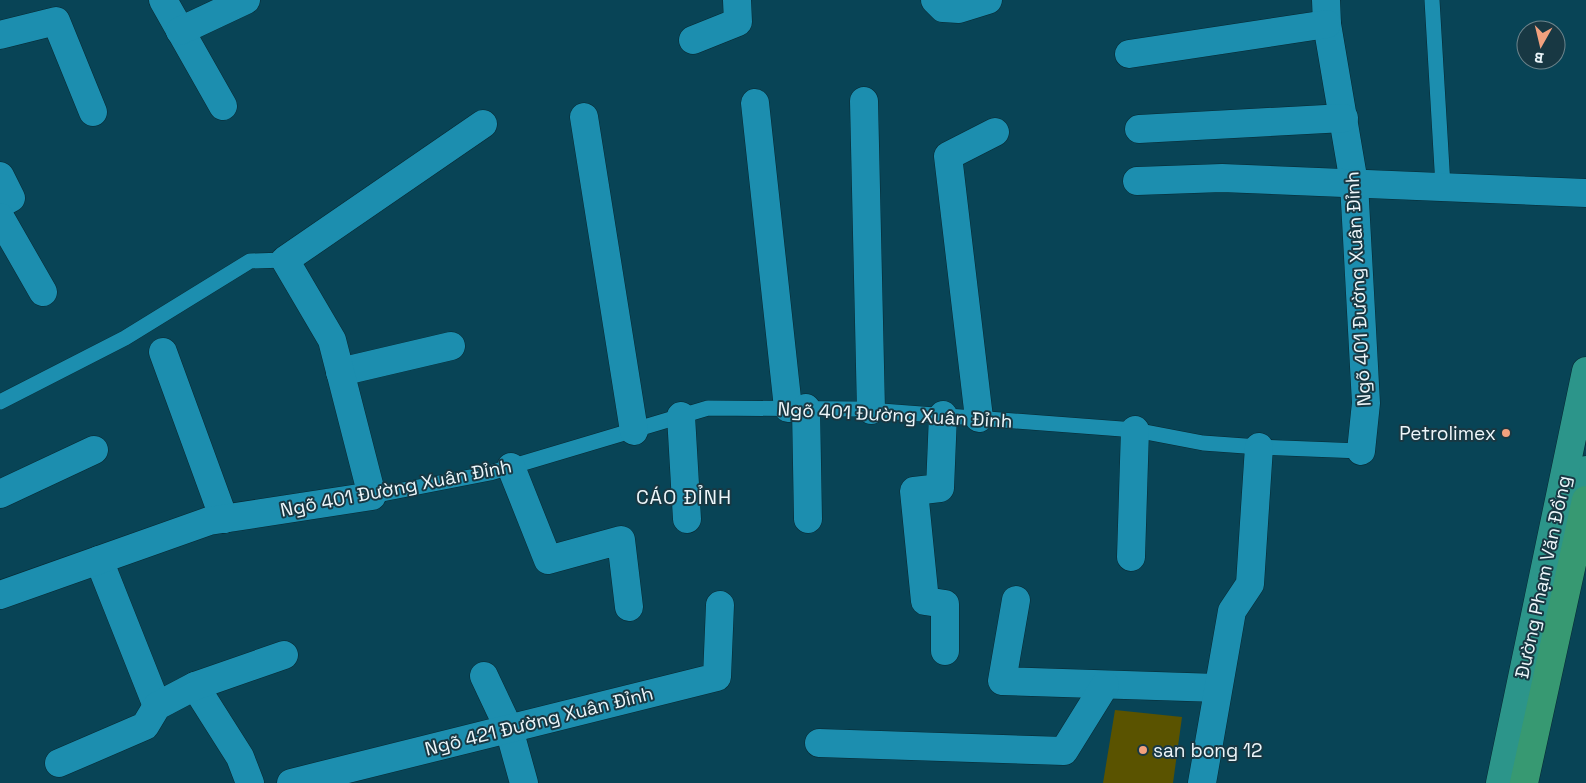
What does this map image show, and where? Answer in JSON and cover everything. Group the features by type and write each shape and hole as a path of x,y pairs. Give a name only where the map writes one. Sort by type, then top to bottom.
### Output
{"highway":[{"path":"1524,783 1586,500"}],"main road":[{"name":"Đường Phạm Văn Đồng","path":"1500,783 1586,372"},
{"name":"Đường Phạm Văn Đồng","path":"1518,783 1586,470"}],"street":[{"path":"163,0 223,106"},
{"path":"180,31 246,0"},
{"path":"693,40 738,22 737,0"},
{"path":"936,0 943,8 960,9 988,0"},
{"path":"1129,54 1327,12"},
{"name":"Ngõ 401 Đường Xuân Đỉnh","path":"1327,12 1354,184 1366,403 1361,451"},
{"path":"0,36 56,21 93,112"},
{"path":"864,101 871,410"},
{"path":"755,103 797,408 808,520"},
{"path":"584,117 634,430"},
{"path":"1139,129 1344,118"},
{"path":"372,496 332,340 285,260 483,124"},
{"path":"980,418 948,156 995,132"},
{"path":"0,176 11,198 0,204"},
{"path":"1137,181 1222,178 1306,180 1354,184 1586,193"},
{"path":"0,216 43,292"},
{"path":"340,372 451,346"},
{"path":"163,352 224,519"},
{"path":"943,415 940,488 914,491 925,602 945,604 945,651"},
{"path":"681,416 687,519"},
{"path":"1130,557 1134,430"},
{"path":"1202,783 1232,611 1250,584 1259,447"},
{"path":"0,494 94,450"},
{"path":"511,467 548,560 621,540 629,607"},
{"name":"Ngõ 401 Đường Xuân Đỉnh","path":"0,595 209,521 372,496"},
{"path":"99,560 156,706"},
{"path":"1016,600 1002,681 1218,688"},
{"name":"Ngõ 421 Đường Xuân Đỉnh","path":"291,783 717,677 720,605"},
{"path":"59,762 145,726 156,706 195,686 284,655"},
{"path":"484,676 509,728 524,783"},
{"path":"819,743 1064,752 1104,685"},
{"path":"195,686 240,757 250,783"}],"lane":[{"path":"1432,0 1443,186"},
{"path":"0,402 124,338 250,261 285,260"},
{"name":"Ngõ 401 Đường Xuân Đỉnh","path":"372,496 490,474 708,408 871,410 1134,430 1203,443 1361,451"}],"shaded area":[{"name":"san bong 12","path":"1115,710 1182,717 1173,783 1103,783"}],"place":[{"name":"Petrolimex","path":"1506,433"},
{"name":"san bong 12","path":"1143,750"}],"district":[{"name":"CÁO ĐỈNH","path":"684,497"}]}
